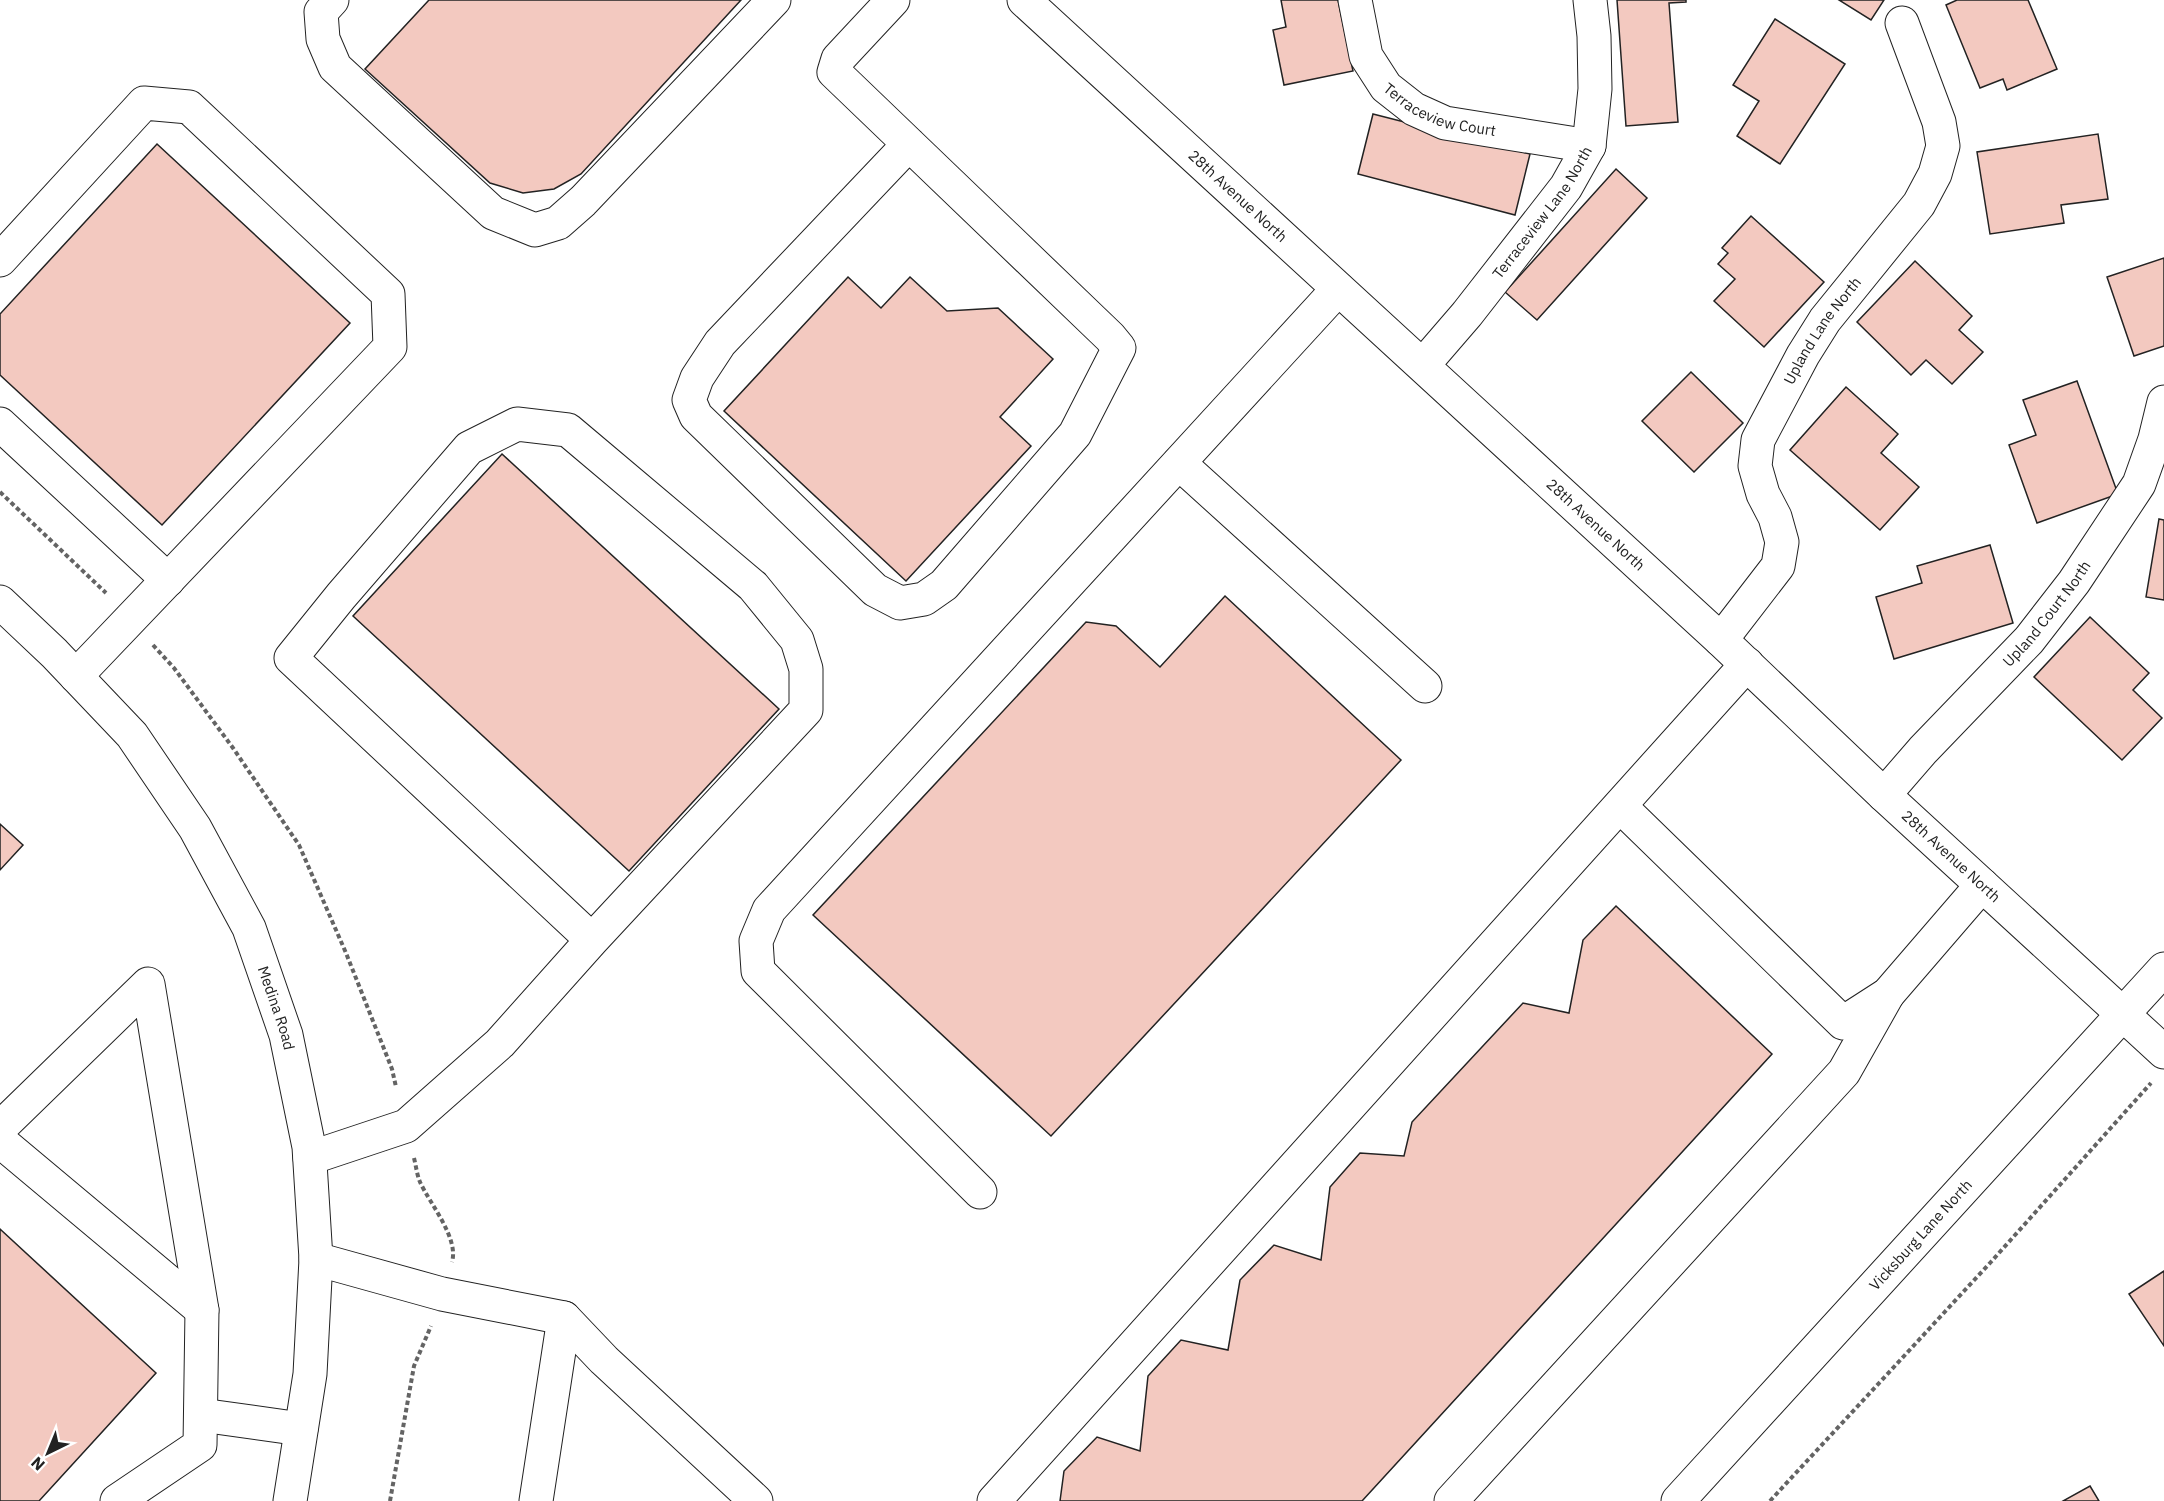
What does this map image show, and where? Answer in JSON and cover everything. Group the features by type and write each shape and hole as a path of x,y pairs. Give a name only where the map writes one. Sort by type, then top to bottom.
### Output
{"street":[{"path":"332,0 321,12 323,39 335,67 493,213 535,230 558,224 583,201 774,0"},
{"path":"893,0 838,59 834,72 909,144 1110,337 1119,348 1075,435 944,585 924,599 900,603 875,590 850,566 696,416 689,400 697,378 720,343 909,144"},
{"name":"28th Avenue North","path":"1024,0 1747,664 1884,795 2122,1014 2161,1064"},
{"name":"Terraceview Court","path":"1355,0 1366,56 1386,87 1414,110 1445,123 1588,146"},
{"name":"Terraceview Lane North","path":"1423,365 1467,314 1566,187 1588,146 1595,89 1594,36 1590,0"},
{"name":"Upland Lane North","path":"1721,640 1778,566 1782,542 1763,494 1755,466 1758,440 1803,355 1825,320 1919,204 1935,174 1943,146 1939,122 1902,23"},
{"path":"0,260 144,103 189,107 388,294 390,347 76,676"},
{"path":"980,1192 758,971 756,941 769,910 1338,289"},
{"name":"Upland Court North","path":"1884,795 1923,750 2029,640 2073,582 2139,484 2155,439 2164,402"},
{"path":"0,424 168,580"},
{"path":"310,1158 406,1126 500,1043 592,940 806,710 806,669 797,640 753,586 568,430 517,424 469,448 341,596 291,658 592,940"},
{"path":"1179,463 1425,686"},
{"name":"Medina Road","path":"0,602 76,676 132,735 195,828 249,928 286,1035 310,1158 316,1259 310,1374 290,1501"},
{"path":"994,1501 1747,664"},
{"path":"1620,806 1843,1023 1888,994"},
{"path":"1451,1501 1844,1072 1888,994 1982,885"},
{"name":"Vicksburg Lane North","path":"1678,1501 2164,969"},
{"path":"0,1128 148,984 202,1310 200,1444 152,1489 117,1501"},
{"path":"0,1141 202,1310"},
{"path":"316,1259 464,1299 564,1318 604,1359 756,1501"},
{"path":"536,1501 564,1318"},
{"path":"201,1415 301,1429"}],"path":[{"path":"1770,1501 1990,1263 2161,1064"}],"building":[{"path":"429,0 741,0 581,174 554,189 523,193 490,183 365,69"},
{"path":"1281,0 1338,0 1353,71 1284,85 1273,30 1286,27"},
{"path":"1617,0 1686,0 1686,2 1669,3 1678,122 1626,126"},
{"path":"1839,0 1884,0 1871,20"},
{"path":"1957,0 2028,0 2057,69 2007,90 2003,79 1980,88 1946,5"},
{"path":"1775,19 1845,64 1780,164 1737,136 1759,101 1733,85"},
{"path":"1373,114 1530,154 1515,215 1358,174"},
{"path":"2098,134 2108,199 2061,205 2064,223 1990,234 1977,152"},
{"path":"157,144 350,323 162,525 0,375 0,314"},
{"path":"1616,169 1647,198 1537,320 1505,292"},
{"path":"1751,216 1824,282 1764,347 1714,301 1735,279 1718,264 1728,253 1722,248"},
{"path":"2164,258 2164,346 2134,356 2107,277"},
{"path":"1915,261 1972,316 1959,330 1983,352 1952,384 1926,360 1911,375 1857,322"},
{"path":"848,277 881,308 910,277 947,311 998,308 1053,359 1000,417 1031,446 906,581 724,411"},
{"path":"1691,372 1743,423 1694,472 1642,421"},
{"path":"2077,381 2118,494 2037,523 2009,445 2036,435 2023,400"},
{"path":"1846,387 1898,434 1881,453 1919,487 1880,530 1790,450"},
{"path":"502,454 779,709 629,871 353,616"},
{"path":"2159,519 2164,520 2164,600 2146,597"},
{"path":"1990,545 2013,623 1894,659 1876,597 1922,583 1917,566"},
{"path":"1225,596 1401,760 1051,1136 813,915 1086,622 1116,626 1160,667"},
{"path":"2090,617 2149,673 2133,690 2162,718 2122,760 2034,677"},
{"path":"0,824 23,845 0,870"},
{"path":"1616,906 1772,1054 1362,1501 1060,1501 1064,1471 1097,1437 1140,1451 1148,1376 1181,1340 1228,1350 1240,1280 1274,1245 1321,1260 1330,1187 1360,1153 1404,1156 1412,1122 1523,1003 1569,1013 1583,940"},
{"path":"0,1229 156,1373 39,1501 0,1501"},
{"path":"2164,1271 2164,1346 2129,1294"},
{"path":"2090,1486 2099,1501 2063,1501"}]}
